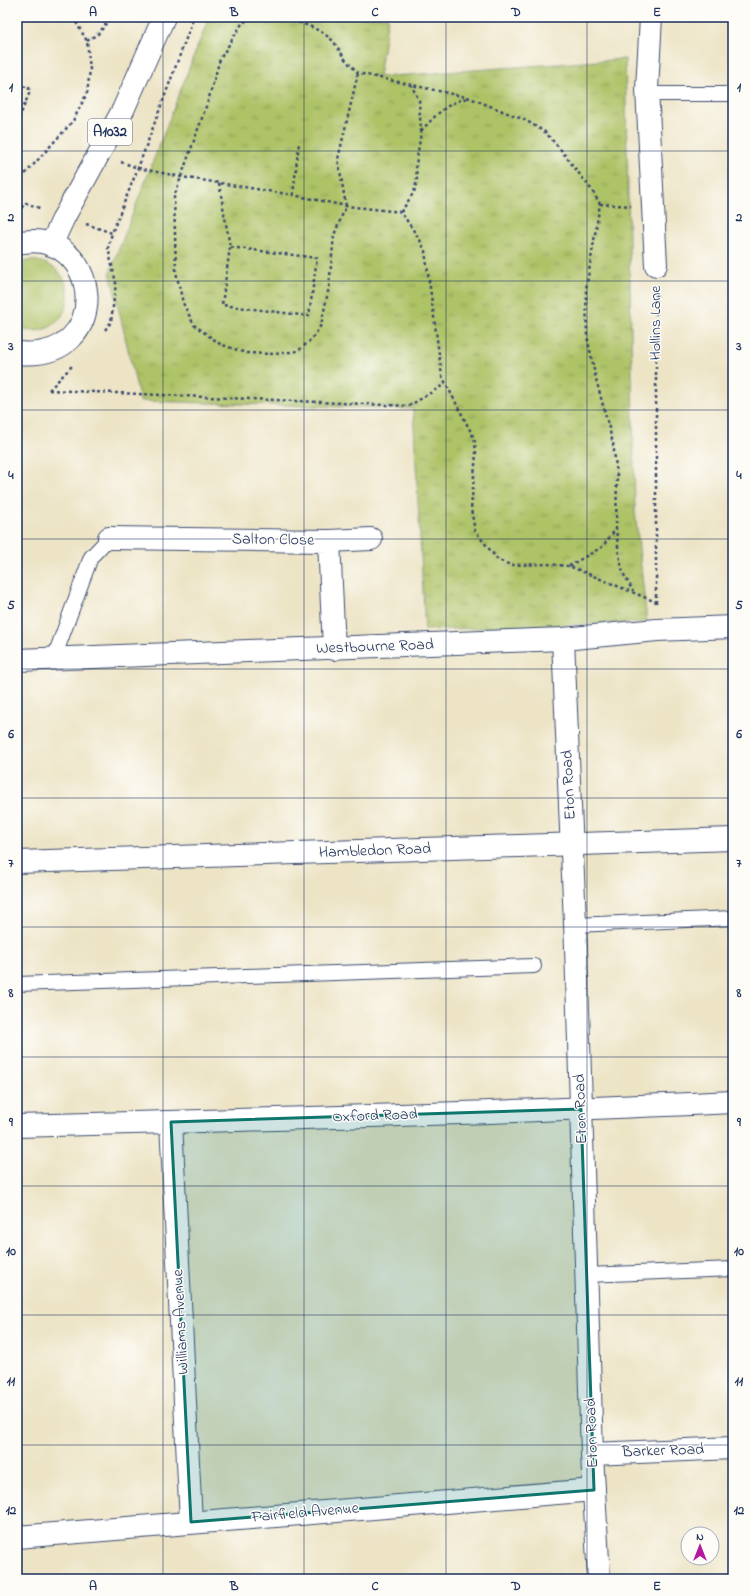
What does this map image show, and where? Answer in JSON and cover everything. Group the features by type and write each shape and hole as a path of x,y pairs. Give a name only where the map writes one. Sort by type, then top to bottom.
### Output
{"street":[{"name":"A1032","path":"51,244 64,217 123,110 164,17"},
{"name":"Hollins Lane","path":"651,17 647,94 656,265"},
{"path":"17,243 35,241 51,244 67,254 80,269 86,287 87,305 81,324 70,338 54,349 36,354 17,353"},
{"name":"Salton Close","path":"109,538 329,541 334,649"},
{"path":"329,541 371,539"},
{"name":"Westbourne Road","path":"17,660 563,639 657,630 733,627"},
{"name":"Eton Road","path":"563,639 575,925 592,1454 599,1579"},
{"name":"Hambledon Road","path":"17,862 733,839"},
{"name":"Oxford Road","path":"17,1126 581,1109 733,1102"},
{"name":"Williams Avenue","path":"171,1122 191,1522"},
{"name":"Barker Road","path":"592,1454 733,1448"},
{"name":"Fairfield Avenue","path":"17,1537 594,1490"}],"lane":[{"path":"647,94 733,94"},
{"path":"54,658 91,557 109,538"},
{"path":"575,925 733,918"},
{"path":"17,984 534,966"},
{"path":"587,1275 733,1269"}],"path":[{"path":"17,183 73,121 87,93 90,70 87,41 73,17"},
{"path":"87,41 99,33 111,17"},
{"path":"258,17 243,22 220,59 208,101 174,197 176,272 183,303 194,326 220,344 246,353 274,354 298,351 312,340 321,326 329,287 334,235 346,206 338,159 358,73"},
{"path":"269,17 279,17 304,24 320,32 332,41 358,73 470,98 525,120 545,132 591,189 600,204 586,289 587,336 596,379 613,443 617,475 616,529 619,555 623,573 634,592"},
{"path":"401,212 414,192 417,181 416,165 421,132 418,100 411,84"},
{"path":"17,86 30,87 30,94 17,123"},
{"path":"421,132 440,112 456,101 470,98"},
{"path":"293,195 299,143"},
{"path":"98,155 138,168 182,177 293,195 346,206 401,212 420,240 425,251 442,376 475,442 476,454 471,509 475,531 498,560 510,565 547,564 569,566 656,602"},
{"path":"219,183 230,247 222,305 309,316 317,258 230,247"},
{"path":"600,204 653,208"},
{"name":"Hollins Lane","path":"656,265 657,630"},
{"path":"49,390 409,406 446,384"},
{"path":"569,566 602,547 616,529"}],"highlighted area":[{"path":"581,1109 594,1490 191,1522 171,1122"}],"green space":[{"path":"209,17 388,17 379,77 625,59 635,511 647,622 425,630 413,409 140,401 110,272"},
{"path":"31,260 50,265 62,276 67,289 67,303 61,316 51,326 36,331 17,328 17,264"}]}
